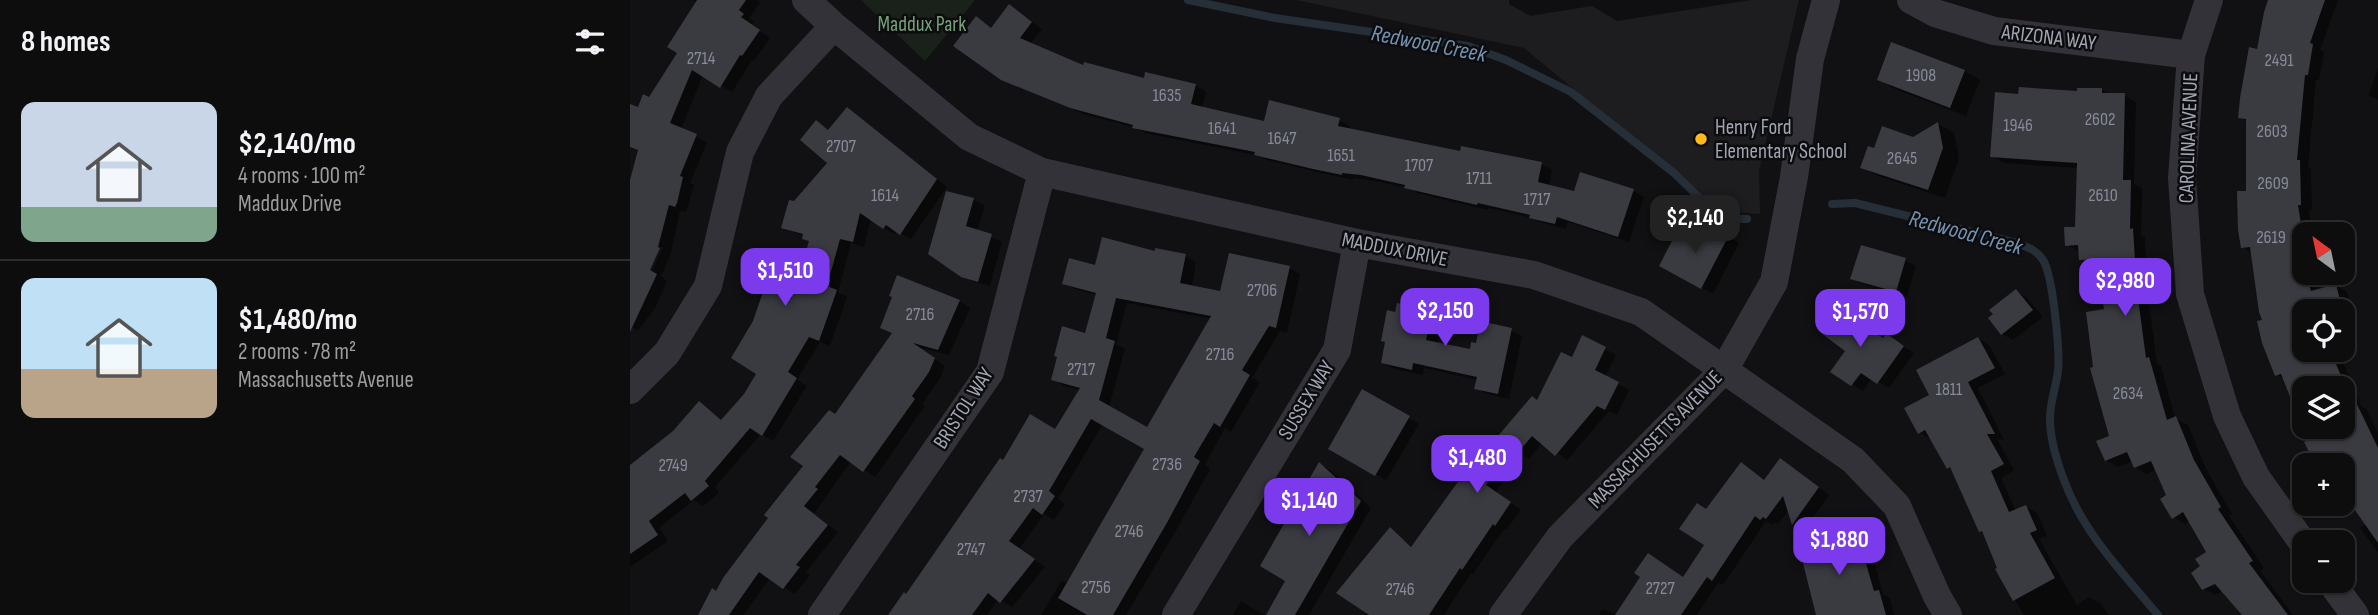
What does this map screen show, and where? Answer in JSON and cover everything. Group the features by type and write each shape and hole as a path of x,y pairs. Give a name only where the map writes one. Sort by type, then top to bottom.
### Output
{"street":[{"name":"MADDUX DRIVE","path":"806,0 969,137 1042,172 1357,243 1534,275 1641,312 1853,460 1897,506 1948,615"},
{"name":"MASSACHUSETTS AVENUE","path":"1503,615 1560,537 1724,370 1774,282 1794,177 1810,59 1826,0"},
{"name":"ARIZONA WAY","path":"1911,0 1935,13 1994,31 2191,55"},
{"name":"CAROLINA AVENUE","path":"2209,0 2191,55 2182,178 2190,295 2233,428 2256,477 2294,530"},
{"path":"630,390 667,352 708,286 740,152 769,96 834,26"},
{"name":"BRISTOL WAY","path":"822,615 990,372 1042,172"},
{"name":"SUSSEX WAY","path":"1176,615 1336,349 1357,243"},
{"path":"2339,593 2355,615"}],"shaded area":[{"name":"Henry Ford Elementary School","path":"1296,0 1799,0 1759,171 1760,214 1721,211 1524,48"}],"green space":[{"name":"Maddux Park","path":"861,0 975,0 925,61"}],"building":[{"path":"697,0 746,0 739,10 744,14 741,17 760,30 742,56 740,55 720,88 692,70 670,123 697,134 680,176 683,177 677,203 675,207 669,205 658,247 660,248 650,270 657,274 630,332 630,180 638,150 630,147 630,104 638,107 643,94 649,97 677,53 667,47"},
{"path":"2268,0 2325,0 2310,43 2313,44 2308,75 2305,75 2297,160 2300,160 2301,205 2298,205 2301,222 2292,222 2292,285 2309,285 2311,291 2336,285 2340,299 2292,299 2292,362 2335,362 2341,376 2292,376 2291,399 2281,374 2275,376 2262,343 2257,321 2262,320 2250,247 2241,248 2238,230 2237,191 2246,191 2246,119 2238,118 2240,98 2249,47 2257,49"},
{"path":"1009,4 1032,22 1020,38 1083,65 1084,62 1144,78 1145,72 1196,84 1191,104 1264,121 1269,100 1340,118 1338,126 1460,151 1461,146 1542,162 1538,182 1574,191 1580,172 1634,189 1618,237 1557,217 1555,224 1529,218 1530,215 1404,188 1405,185 1361,175 1342,175 1254,155 1255,152 1132,128 1133,125 1070,108 1001,80 953,46 976,16 991,28"},
{"path":"1891,42 1965,70 1950,108 1877,80"},
{"path":"2019,87 2077,91 2077,88 2102,88 2102,93 2125,93 2123,180 2131,180 2130,229 2133,228 2133,261 2146,358 2149,357 2167,420 2176,416 2194,460 2221,507 2218,509 2253,561 2249,563 2288,615 2242,615 2215,584 2202,590 2191,573 2200,566 2195,559 2206,552 2183,512 2172,519 2160,499 2166,495 2151,461 2134,468 2127,452 2105,461 2096,441 2109,436 2090,368 2093,367 2086,312 2104,309 2102,297 2110,296 2108,259 2079,260 2078,245 2065,246 2064,227 2075,227 2077,163 1990,157 1995,92 2018,94"},
{"path":"847,107 937,179 900,235 886,225 883,229 860,213 853,242 840,239 827,286 837,290 819,341 809,337 788,372 797,378 762,436 750,428 705,481 709,486 691,501 685,493 649,521 658,535 630,554 630,465 673,431 699,401 721,420 744,394 756,374 731,358 753,321 764,289 791,299 809,241 802,239 803,234 781,228 789,200 794,201 827,163 800,140 816,120 828,130"},
{"path":"1938,122 1943,148 1928,190 1860,168 1868,146 1874,148 1882,126 1913,137"},
{"path":"946,191 974,198 966,226 992,234 978,282 961,277 928,254"},
{"path":"1703,221 1729,235 1701,289 1659,266 1675,235 1691,243"},
{"path":"1102,237 1155,251 1155,248 1186,254 1180,283 1220,291 1229,253 1290,266 1276,328 1269,326 1242,370 1250,375 1220,427 1214,423 1194,457 1200,461 1113,615 1087,615 1058,598 1144,449 1091,419 1049,491 1055,496 1042,515 1033,508 1009,541 1035,559 1000,603 988,593 972,615 888,615 904,592 906,594 1000,458 1003,460 1030,414 1055,429 1080,388 1051,380 1057,357 1054,356 1062,326 1085,333 1096,293 1062,284 1069,258 1095,265","holes":["1116,298 1211,316 1147,427 1099,400 1115,341 1106,338"]},
{"path":"1861,245 1906,258 1896,292 1850,279"},
{"path":"897,275 960,300 938,350 913,343 935,358 929,372 912,396 915,399 863,472 840,455 815,487 818,489 804,506 828,525 796,565 800,567 783,589 759,572 729,615 698,615 712,588 716,591 768,518 764,515 803,466 790,457 829,410 835,414 892,333 880,328"},
{"path":"2016,289 2033,310 2001,335 1988,318 1993,314 1989,310"},
{"path":"1397,303 1432,310 1426,340 1470,349 1471,342 1476,343 1480,321 1512,328 1498,394 1474,389 1477,377 1413,363 1412,370 1381,363 1385,342 1381,341 1387,310 1395,312"},
{"path":"1839,307 1883,338 1886,333 1904,346 1877,384 1861,373 1851,386 1830,372 1845,351 1821,333"},
{"path":"1582,335 1606,347 1595,370 1619,382 1605,410 1597,406 1555,456 1532,436 1517,454 1510,449 1486,485 1511,502 1462,570 1460,568 1429,615 1369,615 1336,593 1390,527 1411,547 1465,472 1450,462 1464,441 1478,451 1488,438 1486,450 1532,396 1537,400 1561,352 1572,357"},
{"path":"1978,337 1995,368 1968,382 1995,434 1987,434 2004,464 1991,471 2009,512 2026,505 2037,530 2030,533 2055,578 2013,601 1995,569 1997,568 1982,531 1979,532 1950,467 1947,469 1925,430 1918,434 1904,408 1929,395 1916,370"},
{"path":"1362,389 1410,416 1375,476 1328,449"},
{"path":"2355,400 2378,448 2378,543 2355,510 2355,453 2310,453 2304,442 2311,439 2355,439"},
{"path":"1780,458 1819,487 1792,525 1783,496 1766,519 1763,517 1760,520 1755,516 1712,581 1707,577 1681,615 1615,615 1640,577 1634,573 1648,553 1683,577 1704,545 1679,529 1697,503 1706,509 1741,462 1764,480"},
{"path":"1319,462 1361,501 1295,615 1266,615 1285,581 1260,566"},
{"path":"1848,528 1855,552 1862,550 1874,591 1879,590 1886,615 1816,615 1798,543"}],"waterway":[{"name":"Redwood Creek","path":"1188,0 1275,18 1468,46 1506,60 1571,92 1674,173 1706,204 1733,219 1747,219"},
{"name":"Redwood Creek","path":"1832,204 1855,203 2017,243 2032,249 2041,257 2050,281 2057,331 2058,371 2050,418 2059,466 2072,499 2093,535 2158,615"}],"place":[{"name":"Henry Ford Elementary School","path":"1701,139"}]}
